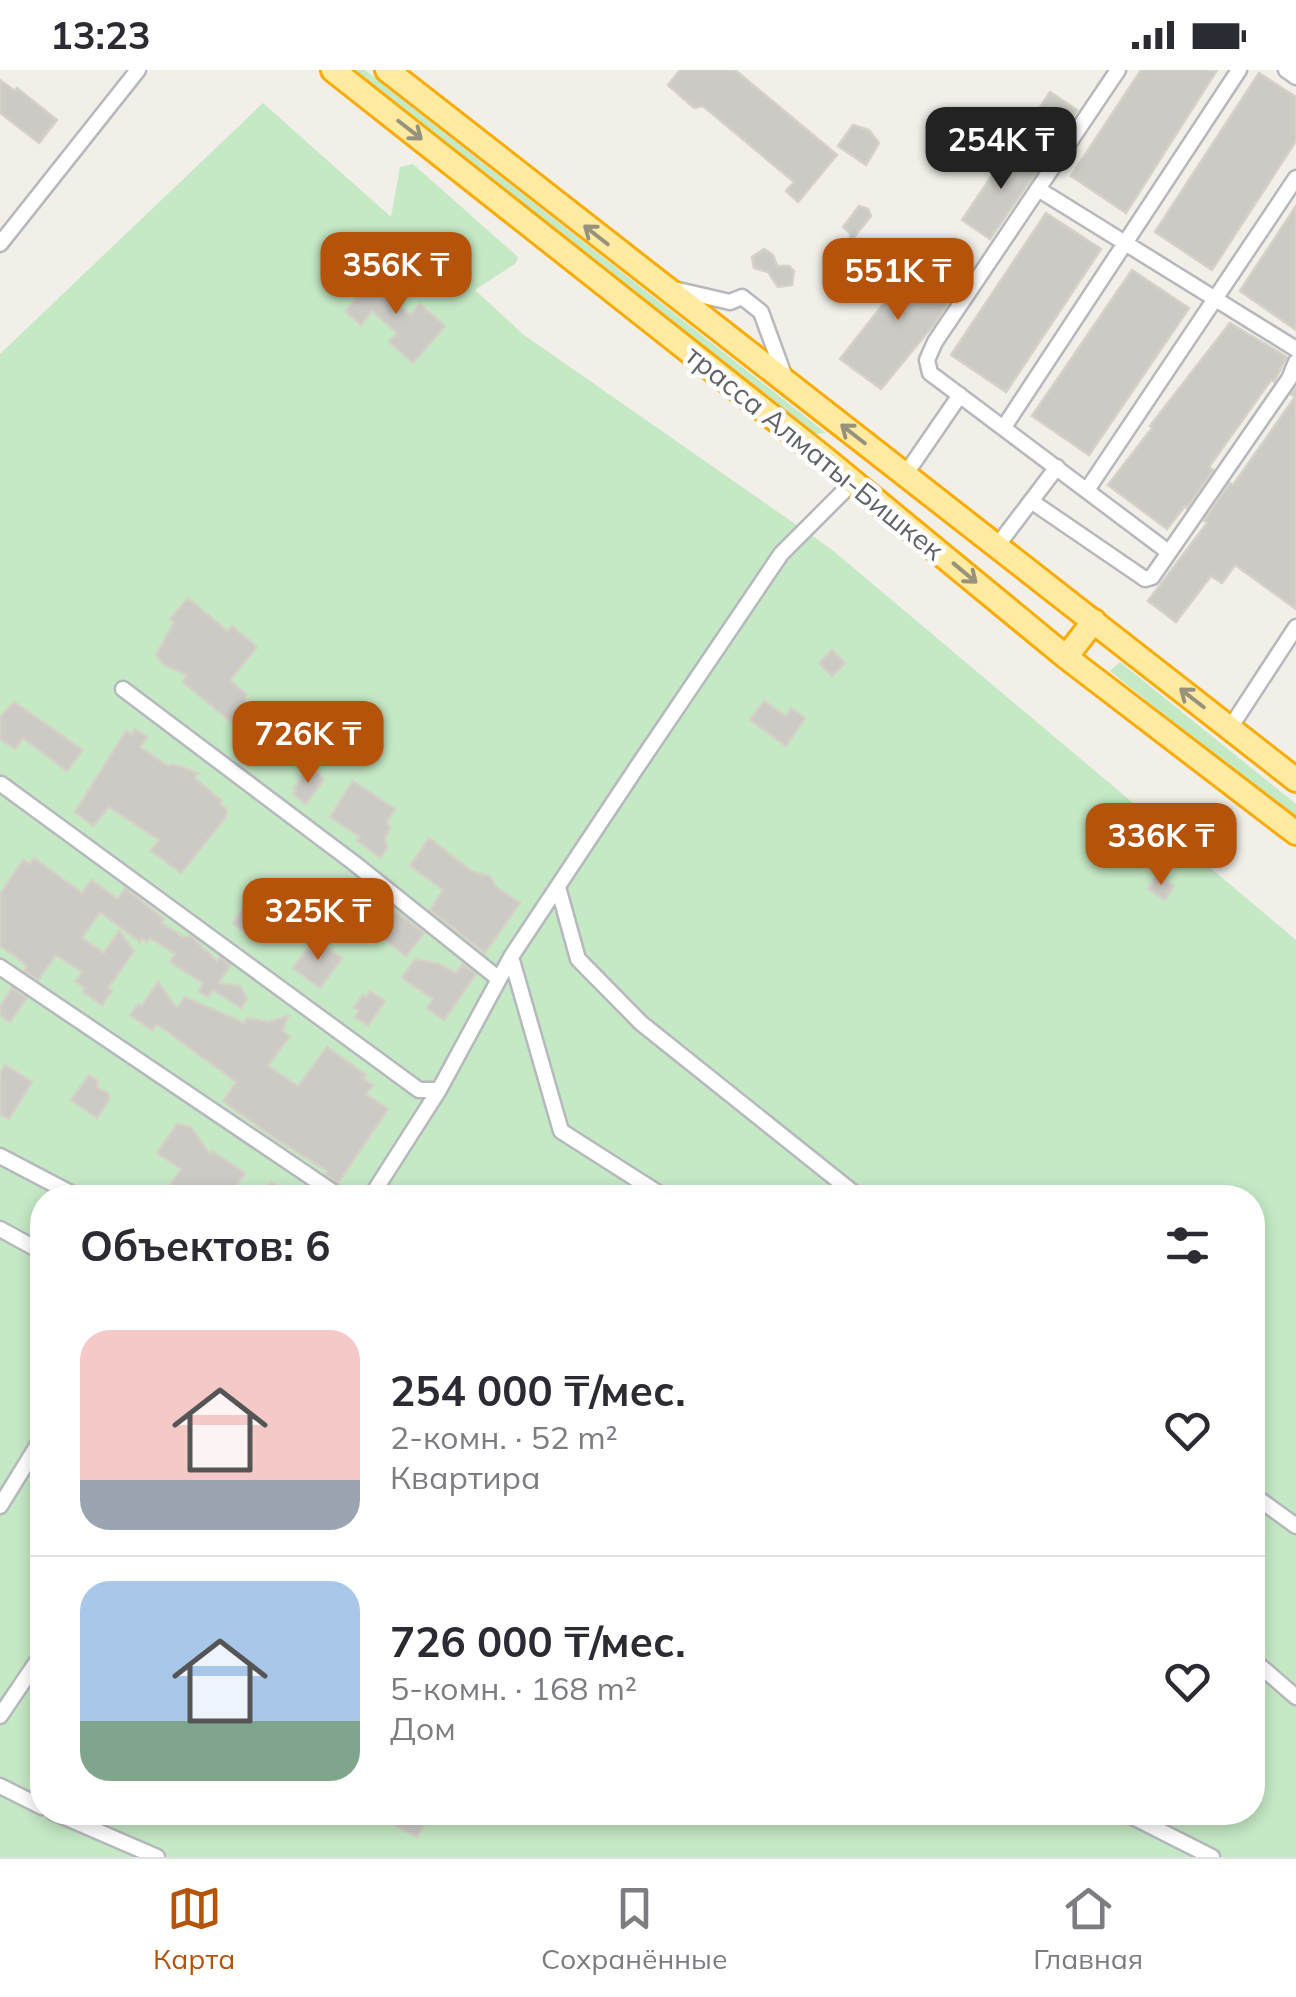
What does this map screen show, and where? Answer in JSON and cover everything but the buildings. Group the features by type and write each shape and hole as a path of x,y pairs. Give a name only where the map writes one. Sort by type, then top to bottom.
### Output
{"highway":[{"name":"трасса Алматы-Бишкек","path":"333,70 854,481 1066,657 1296,833"},
{"name":"трасса Алматы-Бишкек","path":"387,70 1296,780"},
{"path":"1066,657 1094,620"}],"street":[{"path":"0,244 138,70"},
{"path":"1118,70 934,342 927,360 930,373 1167,551"},
{"path":"1004,427 1239,70"},
{"path":"1286,70 1296,76"},
{"path":"1087,490 1296,178"},
{"path":"1038,189 1296,349"},
{"path":"654,280 687,294 730,302 742,297 752,304 761,312 779,368 793,388"},
{"path":"1031,501 1144,579 1152,577 1296,362"},
{"path":"906,475 960,394"},
{"path":"997,546 1057,467"},
{"path":"378,1185 439,1090 512,958 782,554 854,481"},
{"path":"1230,728 1296,627"},
{"path":"123,689 500,979"},
{"path":"1,784 419,1090 439,1090"},
{"path":"558,887 578,959 641,1024 844,1185"},
{"path":"512,958 562,1131 646,1185"},
{"path":"0,967 323,1185"},
{"path":"0,1156 55,1185"},
{"path":"0,1229 30,1245"},
{"path":"0,1506 30,1457"},
{"path":"1265,1503 1296,1526"},
{"path":"1265,1670 1296,1697"},
{"path":"0,1716 30,1672"},
{"path":"0,1786 30,1802"},
{"path":"83,1825 157,1857"},
{"path":"1149,1825 1212,1857"}],"green space":[{"path":"347,70 365,70 826,433 813,434"},
{"path":"263,103 391,217 400,167 413,164 518,257 516,263 475,290 524,335 831,549 1296,940 1296,1857 0,1857 0,354"},
{"path":"1120,662 1296,804 1296,821 1110,671"}]}
